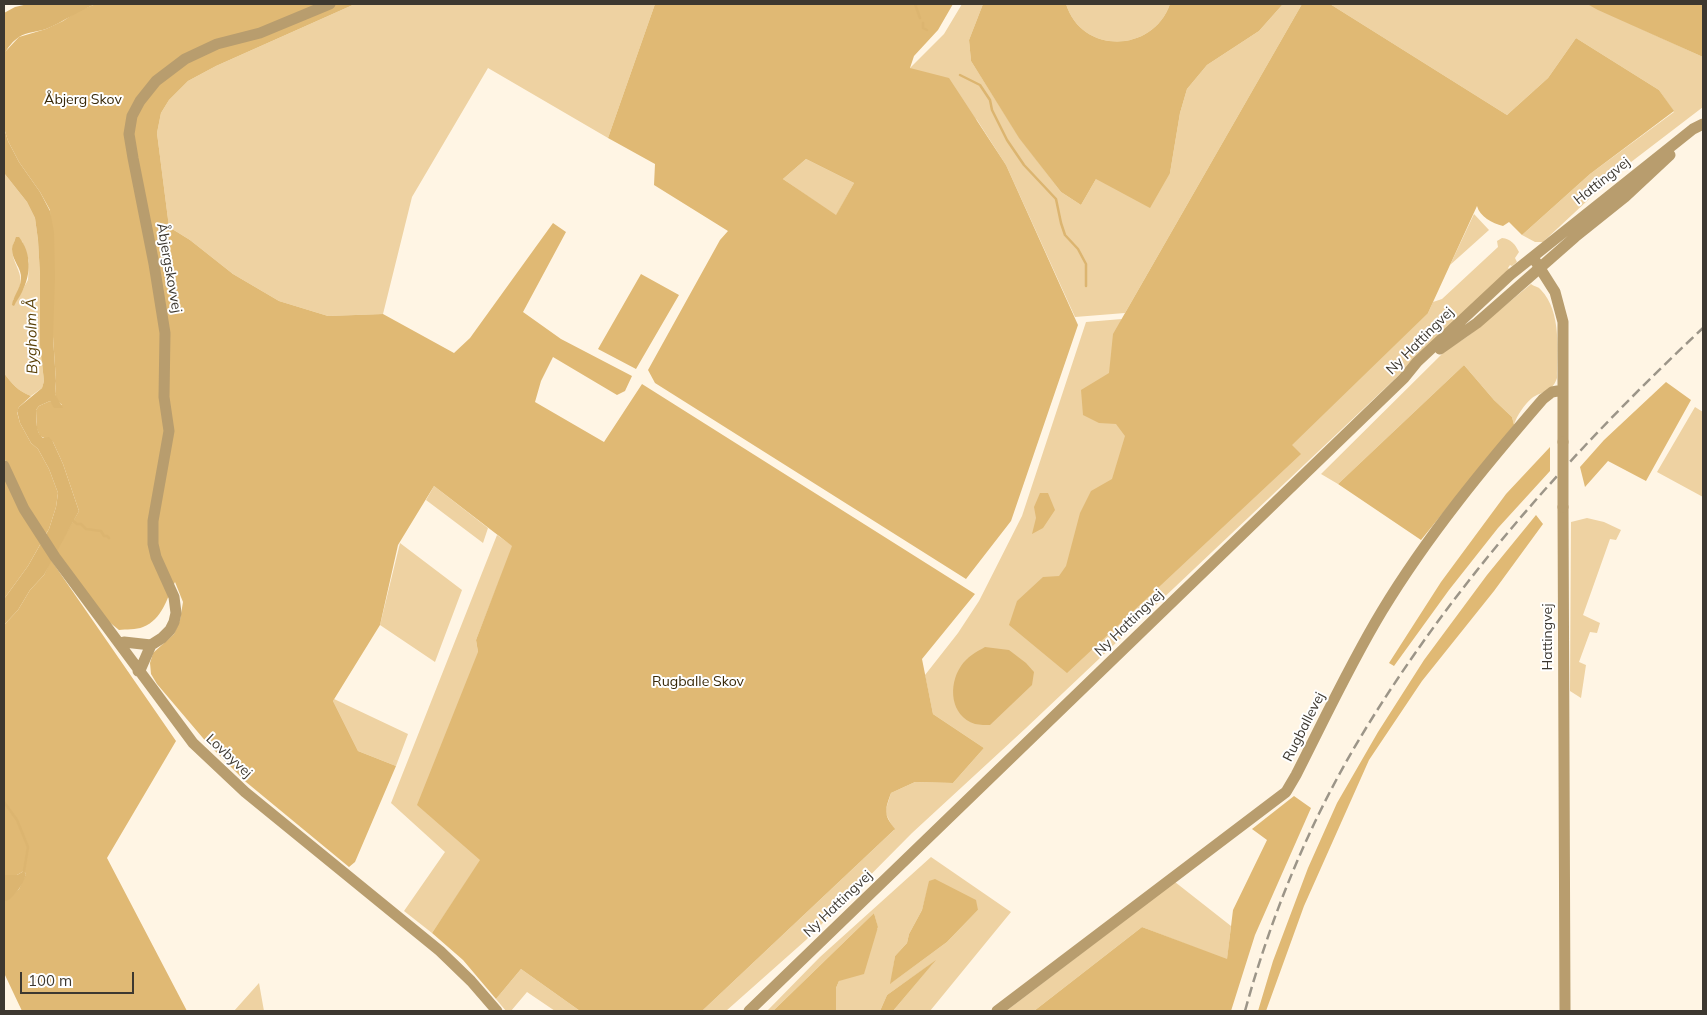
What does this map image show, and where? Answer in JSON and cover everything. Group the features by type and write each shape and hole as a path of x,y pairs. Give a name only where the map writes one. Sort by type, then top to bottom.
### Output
{"street":[{"name":"Åbjergskovvej","path":"138,671 151,646 170,630 176,613 174,597 156,557 153,544 153,521 169,431 164,398 164,333 154,264 132,158 129,134 132,116 140,101 156,81 185,58 217,44 260,32 330,4"},
{"name":"Hattingvej","path":"1565,1011 1563,322 1555,292 1532,256 1615,189 1693,129 1703,124"},
{"name":"Hattingvej","path":"1404,378 1477,323 1540,267 1625,198 1703,124"},
{"path":"1540,267 1540,260 1543,255 1596,211 1615,189"},
{"name":"Ny Hattingvej","path":"749,1011 1404,378 1421,358 1532,256"},
{"name":"Rugballevej","path":"997,1011 1286,792 1354,660 1382,611 1413,564 1446,517 1543,399 1552,392 1563,390"},
{"name":"Lovbyvej","path":"4,466 36,530 138,671 193,743 214,765 245,792 440,951 471,980 497,1011"},
{"path":"120,644 124,642 151,646"}],"shaded area":[{"path":"28,4 96,4 46,29 19,37 10,45 4,55 4,13 15,7"},
{"path":"355,4 655,4 608,138 488,68 412,197 383,314 328,316 279,301 233,274 190,240 169,227 157,133 161,113 169,100 188,81 216,66"},
{"path":"962,4 983,4 969,40 971,61 1019,137 1061,192 1081,205 1096,179 1170,173 1180,113 1187,89 1207,65 1259,31 1283,4 1302,4 1125,313 1075,317 1006,165 977,120 910,68 944,34"},
{"path":"1066,4 1170,4 1161,20 1149,32 1134,39 1118,41 1101,39 1087,32 1074,21"},
{"path":"1330,4 1587,4 1703,57 1703,107 1618,172 1543,242 1535,242 1522,235 1590,174 1674,112 1659,90 1576,38 1548,78 1507,115"},
{"path":"4,128 8,141 19,162 40,192 50,211 54,232 53,337 55,394 63,408 54,408 50,401 39,406 36,410 37,426 43,438 49,437 53,442 63,464 79,511 44,575 30,590 18,610 4,625 4,599 28,566 49,529 58,493 49,469 20,423 17,411 19,407 42,388 44,381 40,345 40,275 35,218 27,202 4,173"},
{"path":"806,159 854,183 836,216 783,179"},
{"path":"4,173 27,202 35,218 40,275 44,381 42,388 31,396 16,387 4,373","holes":["15,240 22,241 29,261 28,280 15,303 13,300 21,282 13,256 13,248"]},
{"path":"1474,214 1489,230 1450,265"},
{"path":"16,237 19,237 26,250 29,264 25,285 14,306 12,305 21,279 20,271 12,253"},
{"path":"1502,238 1512,242 1519,252 1515,258 1517,262 1508,268 1510,270 1026,728 912,833 806,940 726,1011 702,1011 894,830 885,812 891,793 915,782 953,783 984,748 933,714 925,675 958,633 979,601 1022,516 1086,322 1122,319 1120,323 1428,313 1433,302 1442,299 1498,247 1497,241"},
{"path":"1531,284 1541,290 1548,299 1552,309 1557,332 1557,378 1550,389 1532,398 1526,404 1514,425 1512,417 1494,400 1464,365 1338,484 1321,474 1444,352 1468,336"},
{"path":"1695,407 1703,412 1703,497 1657,472"},
{"path":"434,486 488,528 483,543 426,500"},
{"path":"1587,518 1604,522 1621,530 1616,540 1610,539 1583,615 1600,623 1597,633 1590,632 1579,662 1586,665 1581,698 1570,691 1571,522"},
{"path":"497,535 513,546 476,640 478,652 481,860 432,933 404,911 445,852 391,803"},
{"path":"400,543 462,590 435,662 380,625"},
{"path":"985,647 1009,650 1034,672 1032,685 990,725 975,724 960,714 956,707 953,691 954,682 963,663"},
{"path":"334,699 408,734 396,766 358,751 333,701"},
{"path":"931,857 1011,912 930,1011 893,1011 934,962 887,995 880,1011 836,1011 836,988 839,981 878,928 874,913 773,1011 767,1011 820,957","holes":["930,881 978,910 947,942 891,983 895,956 907,943 909,934 922,910"]},
{"path":"24,871 26,874 25,878 20,887 4,903 4,875 17,875"},
{"path":"1175,882 1231,926 1227,960 1142,927 1034,1011 1006,1011"},
{"path":"521,969 580,1011 555,1011 527,992 511,1011 506,1011 496,999"},
{"path":"259,983 264,1011 234,1011"}],"green space":[{"name":"Rugballe Skov","path":"96,4 355,4 216,66 188,81 169,100 161,113 157,133 169,227 190,240 233,274 279,301 328,316 383,314 454,353 470,338 553,223 566,232 523,312 561,339 632,376 625,391 617,395 553,357 541,381 535,402 604,442 642,384 975,594 922,659 933,714 984,748 953,783 915,782 891,793 886,812 888,819 895,829 702,1011 580,1011 521,969 496,999 463,960 432,933 480,860 417,805 478,652 476,640 512,546 434,486 398,545 380,625 333,701 358,751 396,766 355,862 349,867 246,782 208,744 157,684 151,674 150,663 153,653 174,634 180,620 183,602 175,582 163,608 150,624 140,628 119,630 108,621 55,552 79,511 63,464 53,442 40,436 37,429 36,410 39,406 50,401 53,404 62,405 57,400 55,394 50,210 19,162 8,141 4,128 4,53 19,37 46,29 78,11"},
{"path":"655,4 953,4 938,30 914,56 910,68 949,78 1006,165 1078,325 1011,521 966,579 655,383 648,370 720,240 728,231 654,185 655,164 608,138","holes":["806,159 854,183 836,215 783,179"]},
{"path":"983,4 1066,4 1074,21 1087,32 1101,39 1118,41 1134,39 1149,32 1161,20 1170,4 1283,4 1259,31 1207,65 1187,89 1180,113 1170,173 1150,208 1096,179 1081,205 1061,192 1019,138 971,61 969,40"},
{"path":"1302,4 1330,4 1507,115 1548,78 1576,38 1659,90 1674,111 1590,174 1522,235 1509,222 1503,226 1487,219 1477,206 1428,313 1292,445 1301,454 1067,673 1009,625 1017,601 1043,577 1059,576 1066,566 1080,513 1091,491 1112,479 1125,436 1116,424 1099,423 1083,415 1081,390 1109,373 1113,334"},
{"path":"1587,4 1703,4 1703,57 1598,10"},
{"path":"641,274 679,295 636,369 598,349"},
{"path":"1464,365 1494,400 1512,417 1514,425 1421,540 1338,484"},
{"path":"4,373 16,387 31,396 19,407 17,412 20,423 49,469 58,493 49,529 44,537 12,478 4,457"},
{"path":"1666,382 1691,400 1646,481 1608,461 1585,487 1580,467 1604,440"},
{"path":"1550,447 1550,471 1498,528 1449,590 1394,666 1389,663 1441,582 1506,494"},
{"path":"4,474 41,543 28,566 4,599"},
{"path":"1040,493 1048,493 1055,510 1043,528 1032,534 1036,518 1034,507"},
{"path":"1536,515 1543,524 1494,591 1422,681 1369,760 1304,906 1266,1011 1258,1011 1273,961 1308,868 1337,803 1378,732 1424,660 1487,575"},
{"path":"51,560 176,741 107,858 187,1011 22,1011 4,973 4,903 19,889 26,874 24,871 17,875 4,875 4,625 18,610 30,590 44,575"},
{"path":"1294,796 1311,808 1255,935 1231,1011 1034,1011 1142,927 1227,959 1233,910 1267,840 1252,829"},
{"path":"935,879 976,900 978,910 947,942 890,984 895,956 907,943 909,934 922,910 929,881"},
{"path":"874,913 878,927 864,974 839,981 836,988 836,1011 773,1011"},
{"path":"936,960 893,1011 880,1011 887,995"}],"waterway":[{"path":"915,4 920,18"},
{"path":"923,23 923,28 927,30"},
{"path":"960,75 980,85 990,100 992,110 1007,140 1024,165 1056,199 1065,235 1078,249 1086,264 1086,286"},
{"path":"72,520 77,524 81,524 86,529 101,531 104,536 109,538"},
{"path":"4,802 17,820 28,847 24,871"}],"railway":[{"path":"1245,1011 1279,905 1308,837 1341,770 1396,681 1434,626 1518,521 1608,422 1703,328"}],"park label":[{"name":"Åbjerg Skov","path":"83,100"}],"water label":[{"name":"Bygholm Å","path":"32,336"}]}
